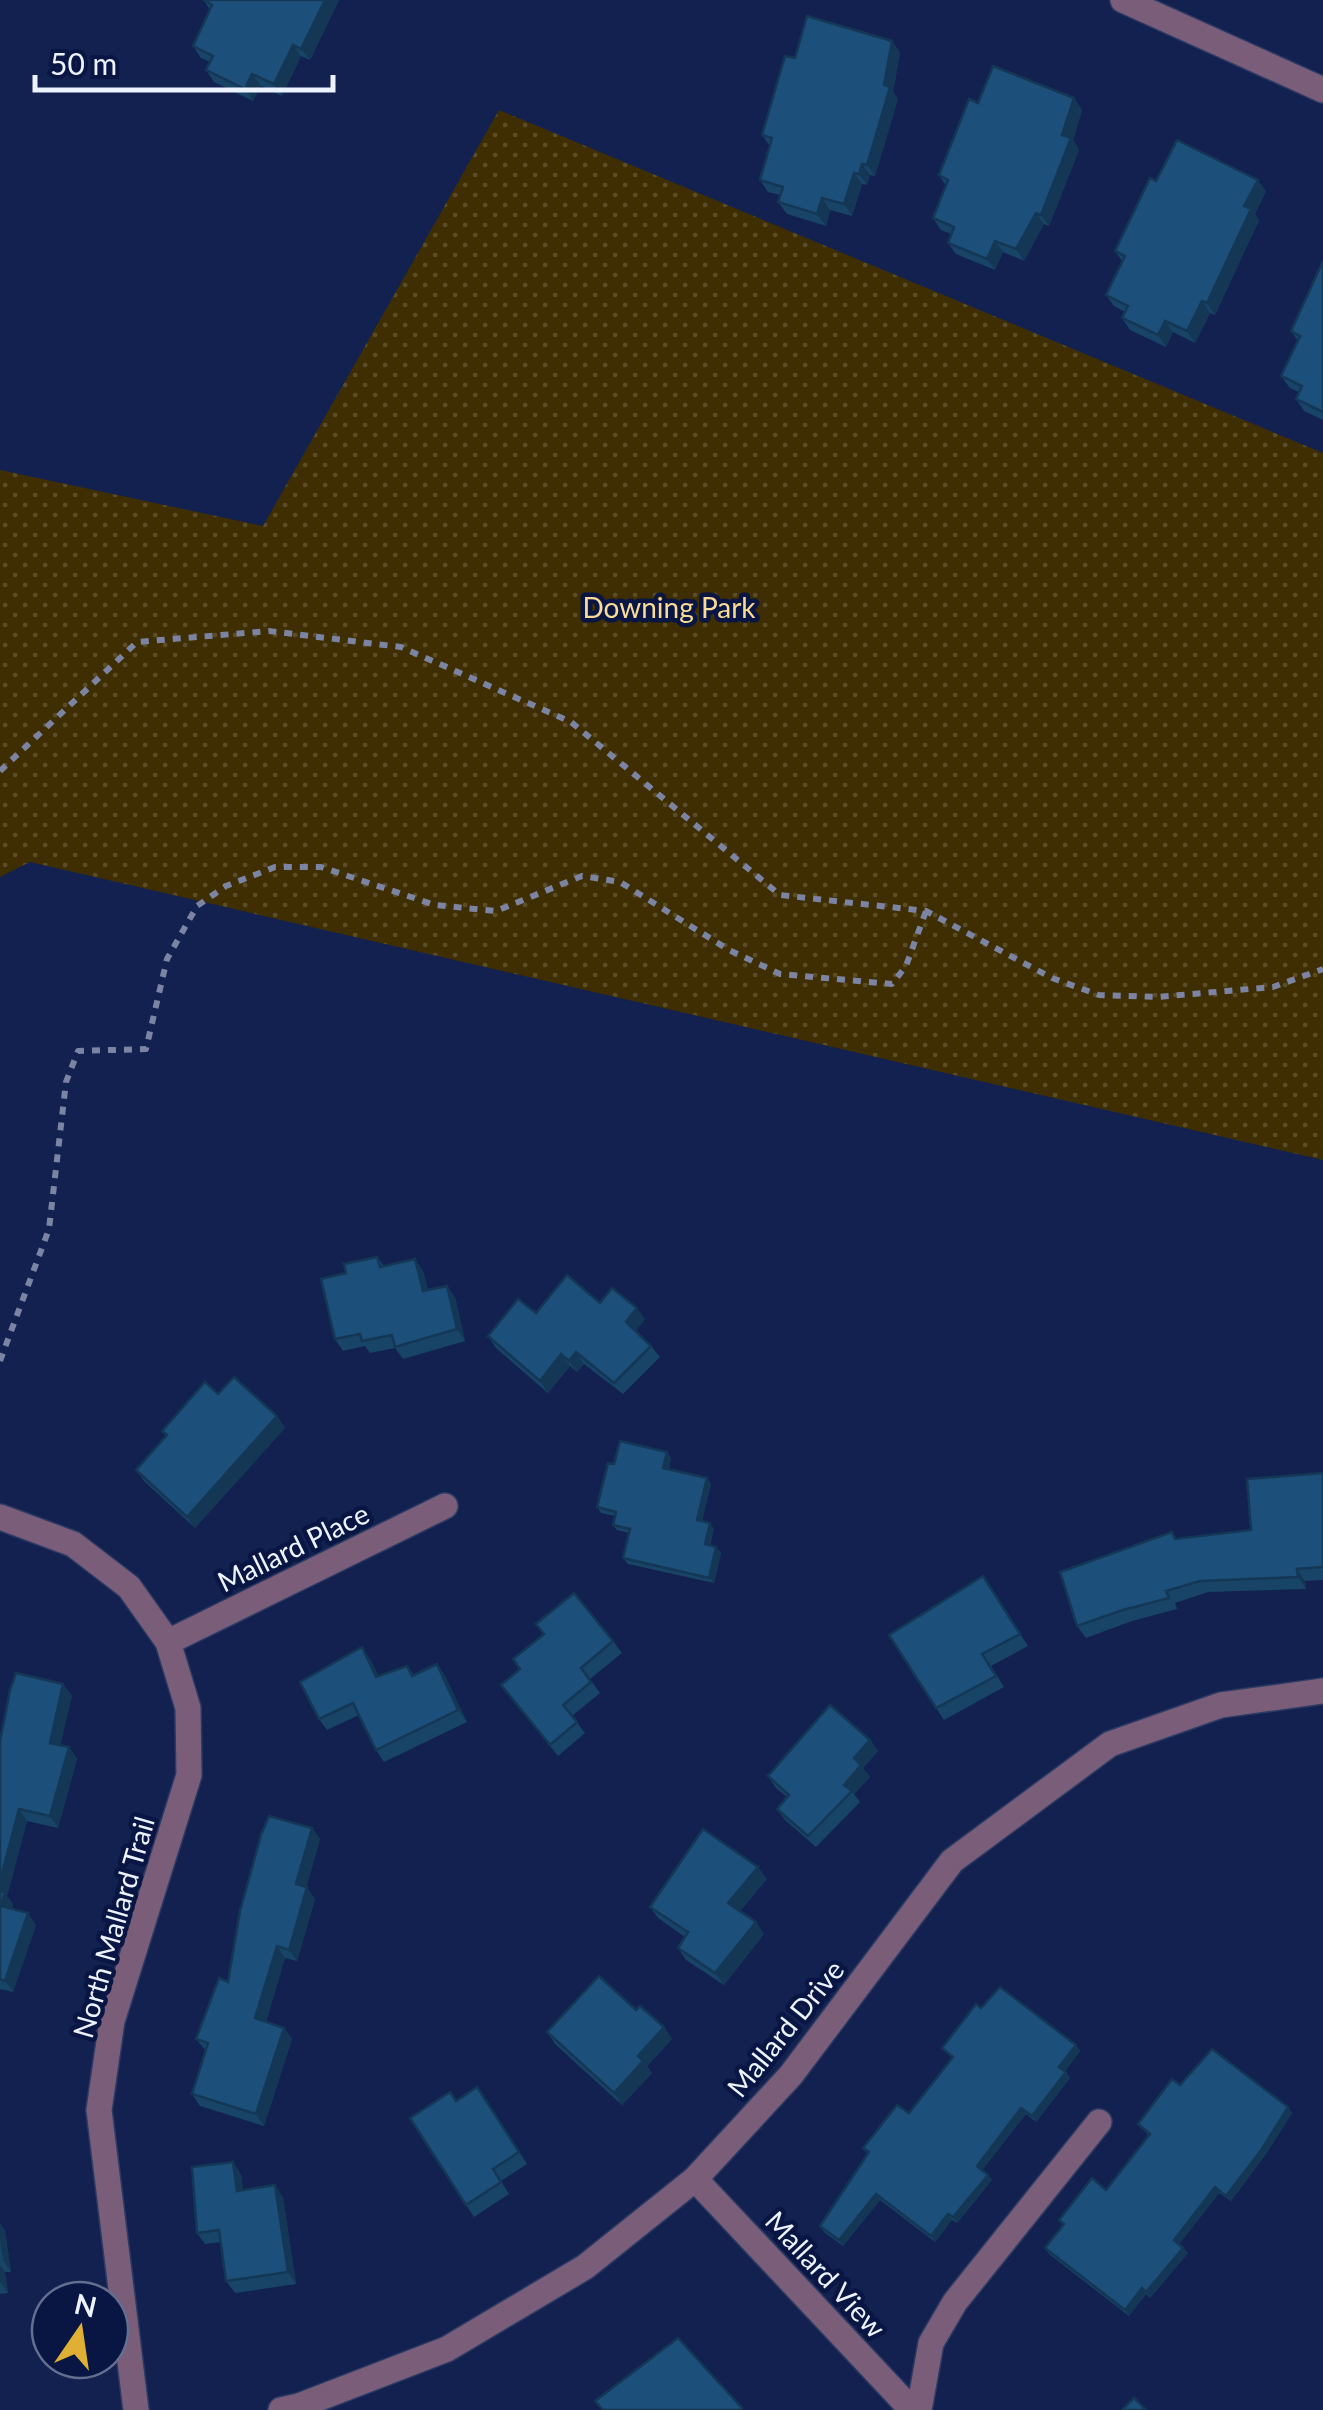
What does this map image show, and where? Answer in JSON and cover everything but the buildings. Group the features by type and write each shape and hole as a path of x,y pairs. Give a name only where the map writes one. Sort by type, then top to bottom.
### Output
{"street":[{"path":"1123,0 1323,90"},
{"name":"Mallard Place","path":"168,1642 445,1506"},
{"name":"North Mallard Trail","path":"0,1517 73,1544 128,1587 168,1642 188,1708 189,1775 112,2021 99,2110 136,2410"},
{"name":"Mallard Drive","path":"282,2410 447,2348 585,2267 695,2178 792,2075 952,1861 1110,1744 1221,1705 1323,1692"},
{"path":"916,2410 931,2343 955,2302 1099,2122"},
{"name":"Mallard View","path":"695,2178 916,2410"}],"path":[{"path":"0,771 137,642 269,631 401,646 571,722 780,895 926,910 1052,978 1100,995 1157,997 1273,987 1323,970"},
{"path":"0,1360 48,1228 66,1082 78,1051 146,1049 167,958 197,906 226,886 275,866 321,867 435,906 496,911 582,876 620,882 730,950 780,974 892,984 906,966 926,910"}],"green space":[{"name":"Downing Park","path":"499,110 1323,453 1323,1160 30,862 0,877 0,470 263,526"}]}
